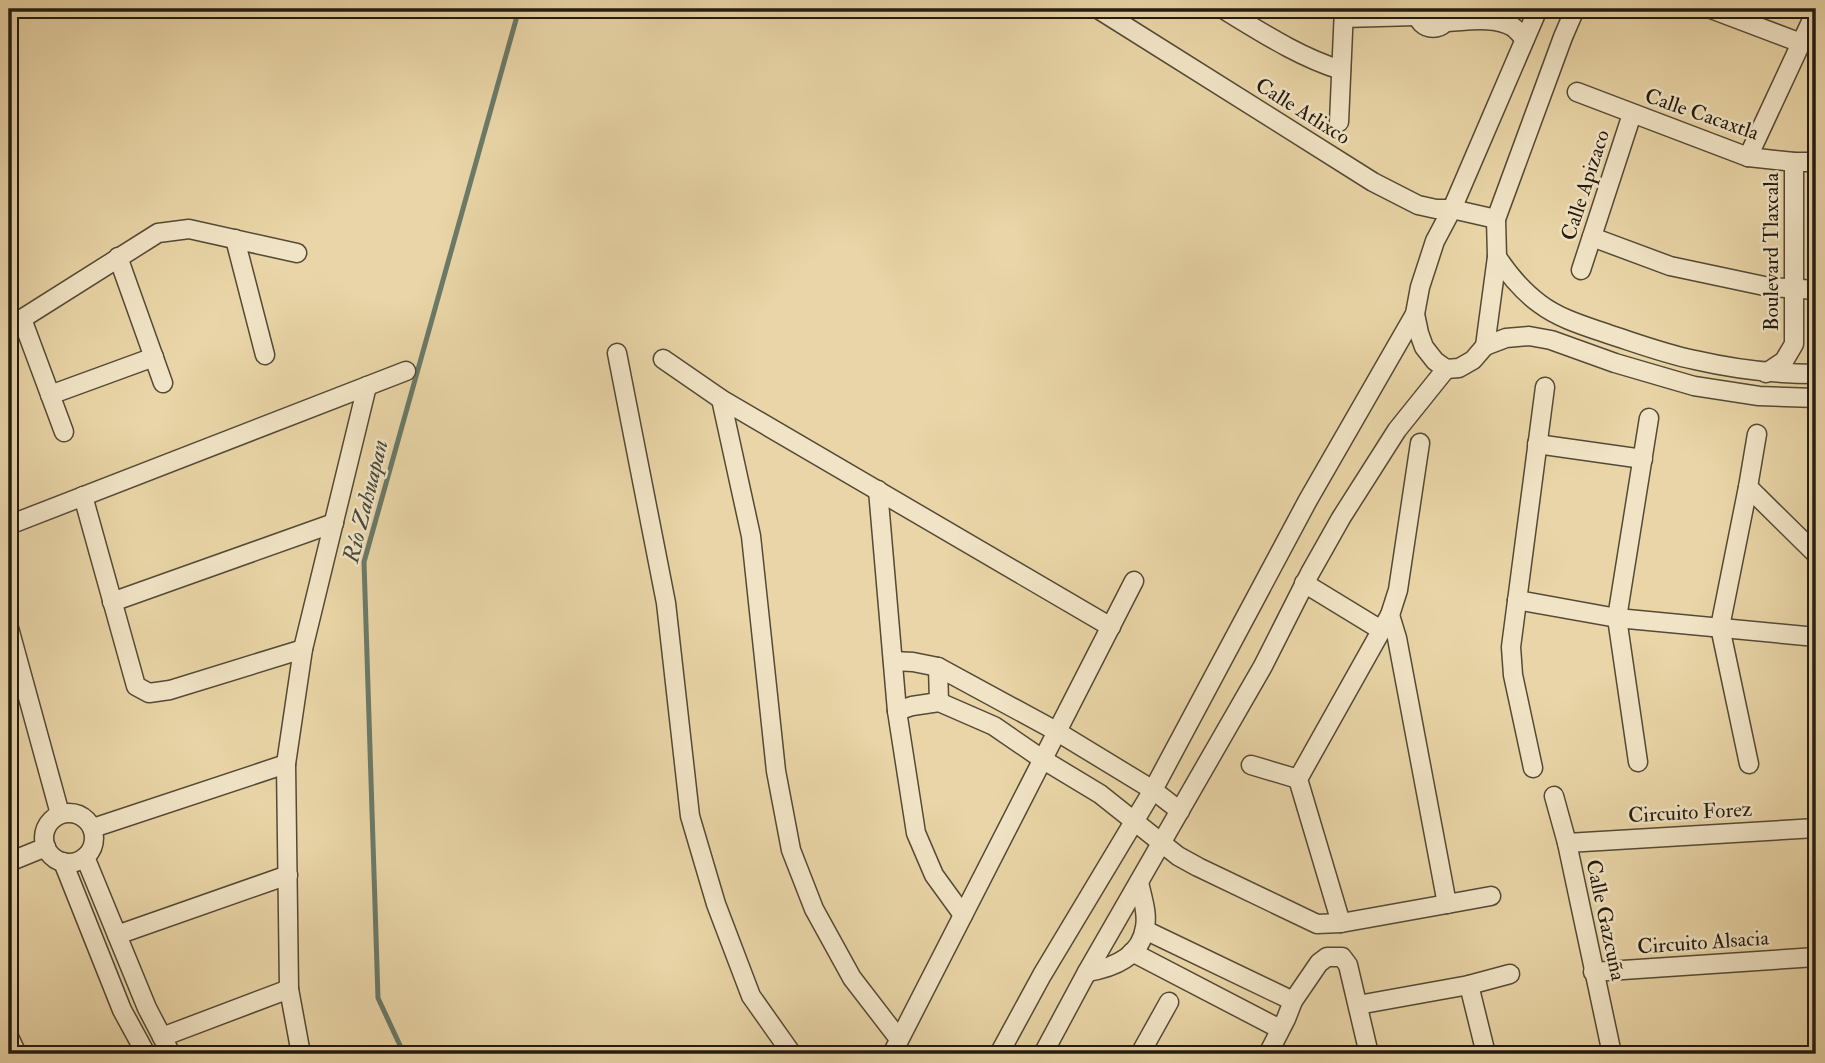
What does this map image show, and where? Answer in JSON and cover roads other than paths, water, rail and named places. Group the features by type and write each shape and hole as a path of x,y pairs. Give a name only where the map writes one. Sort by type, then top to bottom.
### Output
{"street":[{"name":"Calle Atlixco","path":"1098,9 1373,182 1418,205 1496,219"},
{"path":"1223,9 1299,53 1341,70"},
{"path":"999,1054 1042,975 1153,790 1308,500 1415,314 1420,287 1436,241 1538,9"},
{"path":"1485,346 1497,257 1496,219 1575,9"},
{"path":"1711,9 1801,43"},
{"path":"1748,157 1816,11"},
{"path":"1339,122 1344,14 1416,13 1427,27 1437,27 1448,15 1507,25 1515,28 1525,39"},
{"name":"Calle Cacaxtla","path":"1577,92 1748,157 1816,162"},
{"name":"Calle Apizaco","path":"1581,270 1632,114"},
{"name":"Boulevard Tlaxcala","path":"1766,372 1784,361 1794,344 1794,162"},
{"path":"64,432 15,323 158,233 189,229 297,253"},
{"path":"1591,237 1670,266 1769,287 1816,290"},
{"path":"234,239 265,355"},
{"path":"118,257 163,383"},
{"path":"1497,257 1524,292 1560,316 1693,360 1766,372 1816,374"},
{"path":"1415,314 1424,347 1435,361 1446,369 1459,368 1473,360 1485,346 1506,338 1528,336 1551,340 1615,363 1694,386 1759,396 1816,398"},
{"path":"1551,340 1560,316"},
{"path":"1615,363 1623,339"},
{"path":"617,353 667,603 690,816 716,904 751,996 792,1054"},
{"path":"50,396 153,357"},
{"path":"663,359 721,399 1111,627"},
{"path":"1043,1054 1087,972 1263,666 1304,583 1341,518 1398,430 1446,369"},
{"path":"9,525 406,371"},
{"path":"1759,396 1766,372"},
{"path":"301,1054 289,989 286,764 303,649 367,386"},
{"path":"1534,768 1513,675 1511,647 1545,387"},
{"path":"721,399 751,536 776,771 791,850 814,909 852,978 895,1047"},
{"path":"1638,762 1616,618 1649,418"},
{"path":"1749,764 1720,627 1757,434"},
{"path":"1341,923 1297,779 1386,622 1398,590 1420,443"},
{"path":"1537,444 1643,459"},
{"path":"1748,488 1816,554"},
{"path":"878,490 897,711 915,833 934,876 963,915"},
{"path":"83,496 136,686 149,693 170,690 303,649"},
{"path":"113,602 334,523"},
{"path":"895,1047 1134,581"},
{"path":"1304,583 1386,622 1400,651 1447,904"},
{"path":"1517,600 1616,618 1816,637"},
{"path":"9,628 60,814"},
{"path":"893,661 938,667 1056,731 1153,790 1180,811"},
{"path":"938,667 939,702"},
{"path":"994,726 999,700"},
{"path":"897,711 939,702 994,726 1100,794 1178,856 1317,924 1341,923 1491,896"},
{"path":"93,828 286,764"},
{"path":"1251,765 1297,779"},
{"path":"1100,794 1116,768"},
{"name":"Calle Gazcuña","path":"1554,796 1567,842 1612,1054"},
{"path":"75,813 93,828 94,844 91,851 79,862 56,859 46,847 44,839 48,824 60,814 75,813"},
{"name":"Circuito Forez","path":"1567,842 1816,828"},
{"path":"9,862 46,847"},
{"path":"85,857 147,1008 172,1054"},
{"path":"63,862 122,1010 146,1054"},
{"path":"117,935 288,875"},
{"path":"1087,972 1117,965 1140,942 1145,930 1145,909 1139,882"},
{"path":"1145,930 1293,1000"},
{"path":"1132,952 1280,1029"},
{"path":"1268,1054 1293,1000 1319,963 1327,957 1342,957 1348,965 1369,1054"},
{"name":"Circuito Alsacia","path":"1593,972 1816,957"},
{"path":"1358,1005 1469,985 1510,974"},
{"path":"1469,985 1486,1054"},
{"path":"162,1037 289,989"},
{"path":"1140,1054 1169,1002"},
{"path":"122,1010 147,1008"}],"waterway":[{"name":"Río Zahuapan","path":"404,1054 378,998 364,562 519,9"}]}
